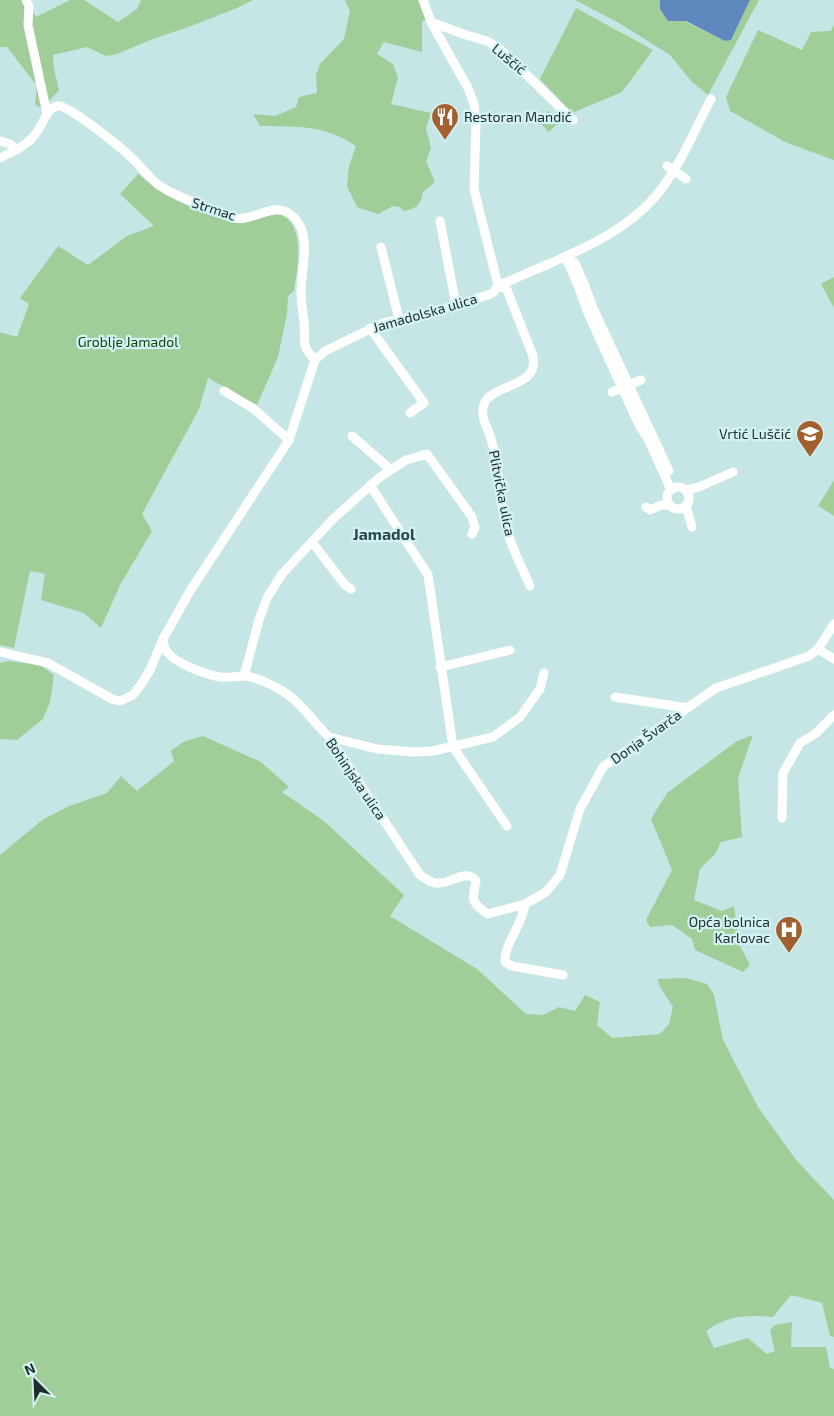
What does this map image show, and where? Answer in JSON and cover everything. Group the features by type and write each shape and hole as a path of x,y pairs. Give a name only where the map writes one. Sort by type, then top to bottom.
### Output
{"street":[{"path":"0,158 13,147 31,141 37,134 47,114 28,25 29,6 26,0"},
{"path":"423,0 431,22 468,88 474,104 476,124 474,188 498,285"},
{"name":"Luščić","path":"431,22 487,41 500,49 573,120"},
{"name":"Jamadolska ulica","path":"315,360 325,351 370,328 399,319 433,312 488,295 494,292 498,285 553,262 573,258 635,216 676,173 713,100"},
{"name":"Strmac","path":"47,114 54,106 60,106 69,110 132,158 159,185 183,199 234,218 244,218 268,210 280,209 291,215 299,224 303,234 304,249 301,292 305,323 305,345 307,352 315,360"},
{"path":"0,140 13,147"},
{"path":"440,221 456,305"},
{"path":"381,247 399,319"},
{"path":"573,258 579,288 587,311 673,488"},
{"name":"Plitvička ulica","path":"498,285 507,290 533,356 533,367 526,378 497,391 487,400 482,418 495,453 499,471 500,494 509,536 530,586"},
{"path":"370,328 424,403 410,413"},
{"path":"0,652 48,663 112,699 120,701 133,695 150,670 163,639 190,592 289,440 315,360"},
{"path":"612,392 641,380"},
{"path":"224,391 254,409 289,440"},
{"path":"352,436 390,469"},
{"path":"244,676 267,598 282,574 333,518 390,469 406,460 427,454 472,517 475,526 472,534"},
{"path":"688,493 732,472"},
{"path":"370,485 428,575 453,747 507,826"},
{"path":"673,488 682,488 688,493 689,502 683,507"},
{"path":"666,503 673,488"},
{"path":"646,507 650,510 666,503 683,507"},
{"path":"683,507 692,527"},
{"path":"312,542 345,585 351,589"},
{"path":"834,624 818,649 834,659"},
{"name":"Bohinjska ulica","path":"163,639 164,648 167,653 189,666 221,677 244,676 268,684 294,698 315,724 329,737 420,875 434,883 446,882 467,875 473,876 476,881 473,896 477,906 488,914 526,904"},
{"name":"Donja Švarča","path":"526,904 546,892 560,875 580,809 603,767 716,688 809,656 818,649"},
{"path":"440,667 510,650"},
{"path":"329,737 377,749 433,751 493,737 520,717 540,689 544,673"},
{"path":"615,697 688,708"},
{"path":"782,818 782,773 800,743 815,734 834,715"},
{"path":"526,904 524,915 504,954 505,962 512,966 563,974"}],"green space":[{"path":"0,0 27,0 36,17 70,0 84,0 118,22 137,9 141,0 253,0 237,8 117,54 106,56 87,47 53,55 59,90 42,109 35,104 37,86 7,47 0,47"},
{"path":"345,0 418,0 426,20 422,21 422,52 384,42 377,54 393,64 398,78 391,104 431,113 426,128 431,148 426,161 435,182 423,192 417,206 411,209 403,211 400,207 393,206 378,214 357,207 347,186 349,166 356,146 321,130 260,126 253,114 275,116 296,107 299,97 317,93 316,75 320,64 344,39 350,11"},
{"path":"575,0 660,0 660,9 725,41 731,40 750,0 759,0 708,95 692,82 670,55 619,23"},
{"path":"576,8 653,50 622,92 572,113 540,79"},
{"path":"834,24 834,160 787,143 730,111 726,97 758,30 802,50 811,32 831,31"},
{"path":"548,111 559,122 549,132 538,121"},
{"name":"Groblje Jamadol","path":"138,174 171,197 216,217 242,222 275,214 285,217 292,224 298,246 297,271 294,291 288,296 287,314 278,357 257,405 208,378 199,409 142,514 152,531 120,585 101,628 84,613 41,600 45,574 30,571 14,648 0,645 0,332 17,337 29,304 20,298 58,246 88,265 127,236 154,226 120,194"},
{"path":"834,277 834,308 821,284"},
{"path":"834,480 834,516 818,506"},
{"path":"8,661 40,665 54,675 50,702 43,719 17,740 0,739 0,663"},
{"path":"753,735 738,778 742,837 721,842 715,854 700,869 694,900 722,911 734,906 739,944 750,965 743,972 695,950 692,939 672,925 650,927 646,920 672,870 651,819 667,793 737,741"},
{"path":"203,736 261,762 289,787 282,792 324,821 404,895 390,916 477,969 526,1014 543,1015 559,1007 575,1011 585,995 600,1002 597,1025 612,1038 660,1034 669,1024 673,1007 660,987 658,979 686,978 707,984 714,995 723,1040 758,1107 796,1160 834,1200 834,1337 830,1336 822,1303 791,1295 773,1317 738,1317 706,1331 714,1348 748,1338 767,1354 775,1351 770,1330 775,1325 792,1322 791,1347 826,1347 830,1368 834,1369 834,1416 0,1416 0,855 42,820 69,806 107,793 121,776 137,791 174,761 171,751 183,742"}],"water":[{"path":"660,0 750,0 731,40 725,41 686,21 668,21 660,9"}],"place":[{"name":"Restoran Mandić","path":"445,141"},
{"name":"Vrtić Luščić","path":"810,458"},
{"name":"Opća bolnica Karlovac","path":"789,954"}],"district":[{"name":"Jamadol","path":"384,534"}]}
